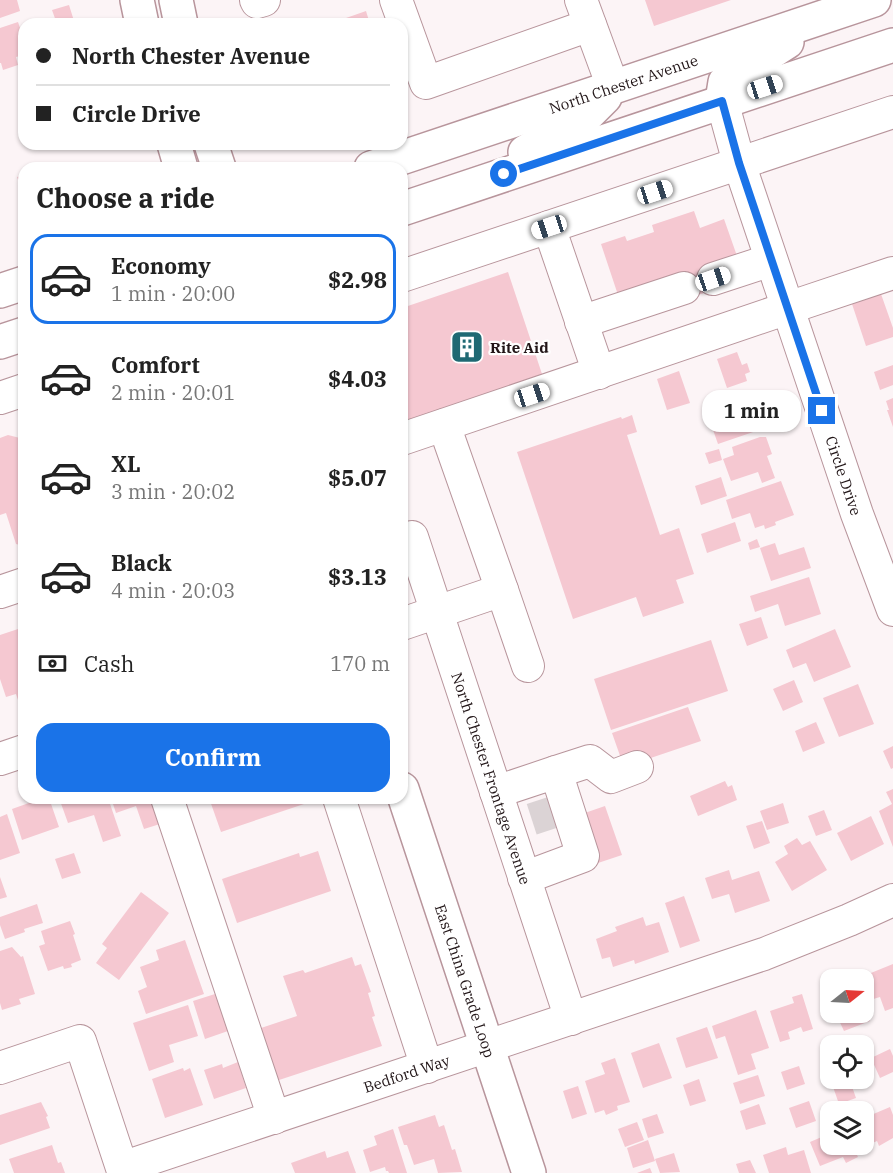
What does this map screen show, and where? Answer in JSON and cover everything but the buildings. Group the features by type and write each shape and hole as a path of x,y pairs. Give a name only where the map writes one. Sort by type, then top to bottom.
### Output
{"main road":[{"path":"137,0 141,18"},
{"path":"176,0 180,18"},
{"name":"North Chester Avenue","path":"388,162 874,0"},
{"path":"722,101 725,82 832,14"},
{"path":"408,207 893,45"},
{"path":"460,189 584,118 613,87"},
{"name":"East China Grade Loop","path":"407,804 529,1173"}],"street":[{"path":"256,0 256,2 264,0"},
{"path":"396,0 403,18"},
{"path":"408,33 426,82 586,13 613,87"},
{"name":"Circle Drive","path":"722,101 739,163 771,260 857,514 893,610"},
{"path":"408,274 893,112"},
{"path":"549,227 599,373"},
{"path":"581,322 771,260"},
{"path":"408,437 893,273"},
{"path":"0,398 18,392"},
{"path":"444,424 528,666"},
{"name":"North Chester Frontage Avenue","path":"412,537 571,1019"},
{"path":"0,592 18,586"},
{"path":"408,622 502,590"},
{"path":"0,759 18,753"},
{"path":"496,792 544,784 590,761 611,777 637,767"},
{"path":"524,878 559,850 584,856 544,784"},
{"path":"169,804 274,1118"},
{"path":"341,804 427,1067"},
{"name":"Bedford Way","path":"0,1068 80,1041 122,1168 764,954 893,900"}],"tunnel":[{"path":"542,799 554,836"}],"place":[{"name":"Rite Aid","path":"467,347"}],"route":[{"path":"504,174 722,101 739,163 822,411"}]}
